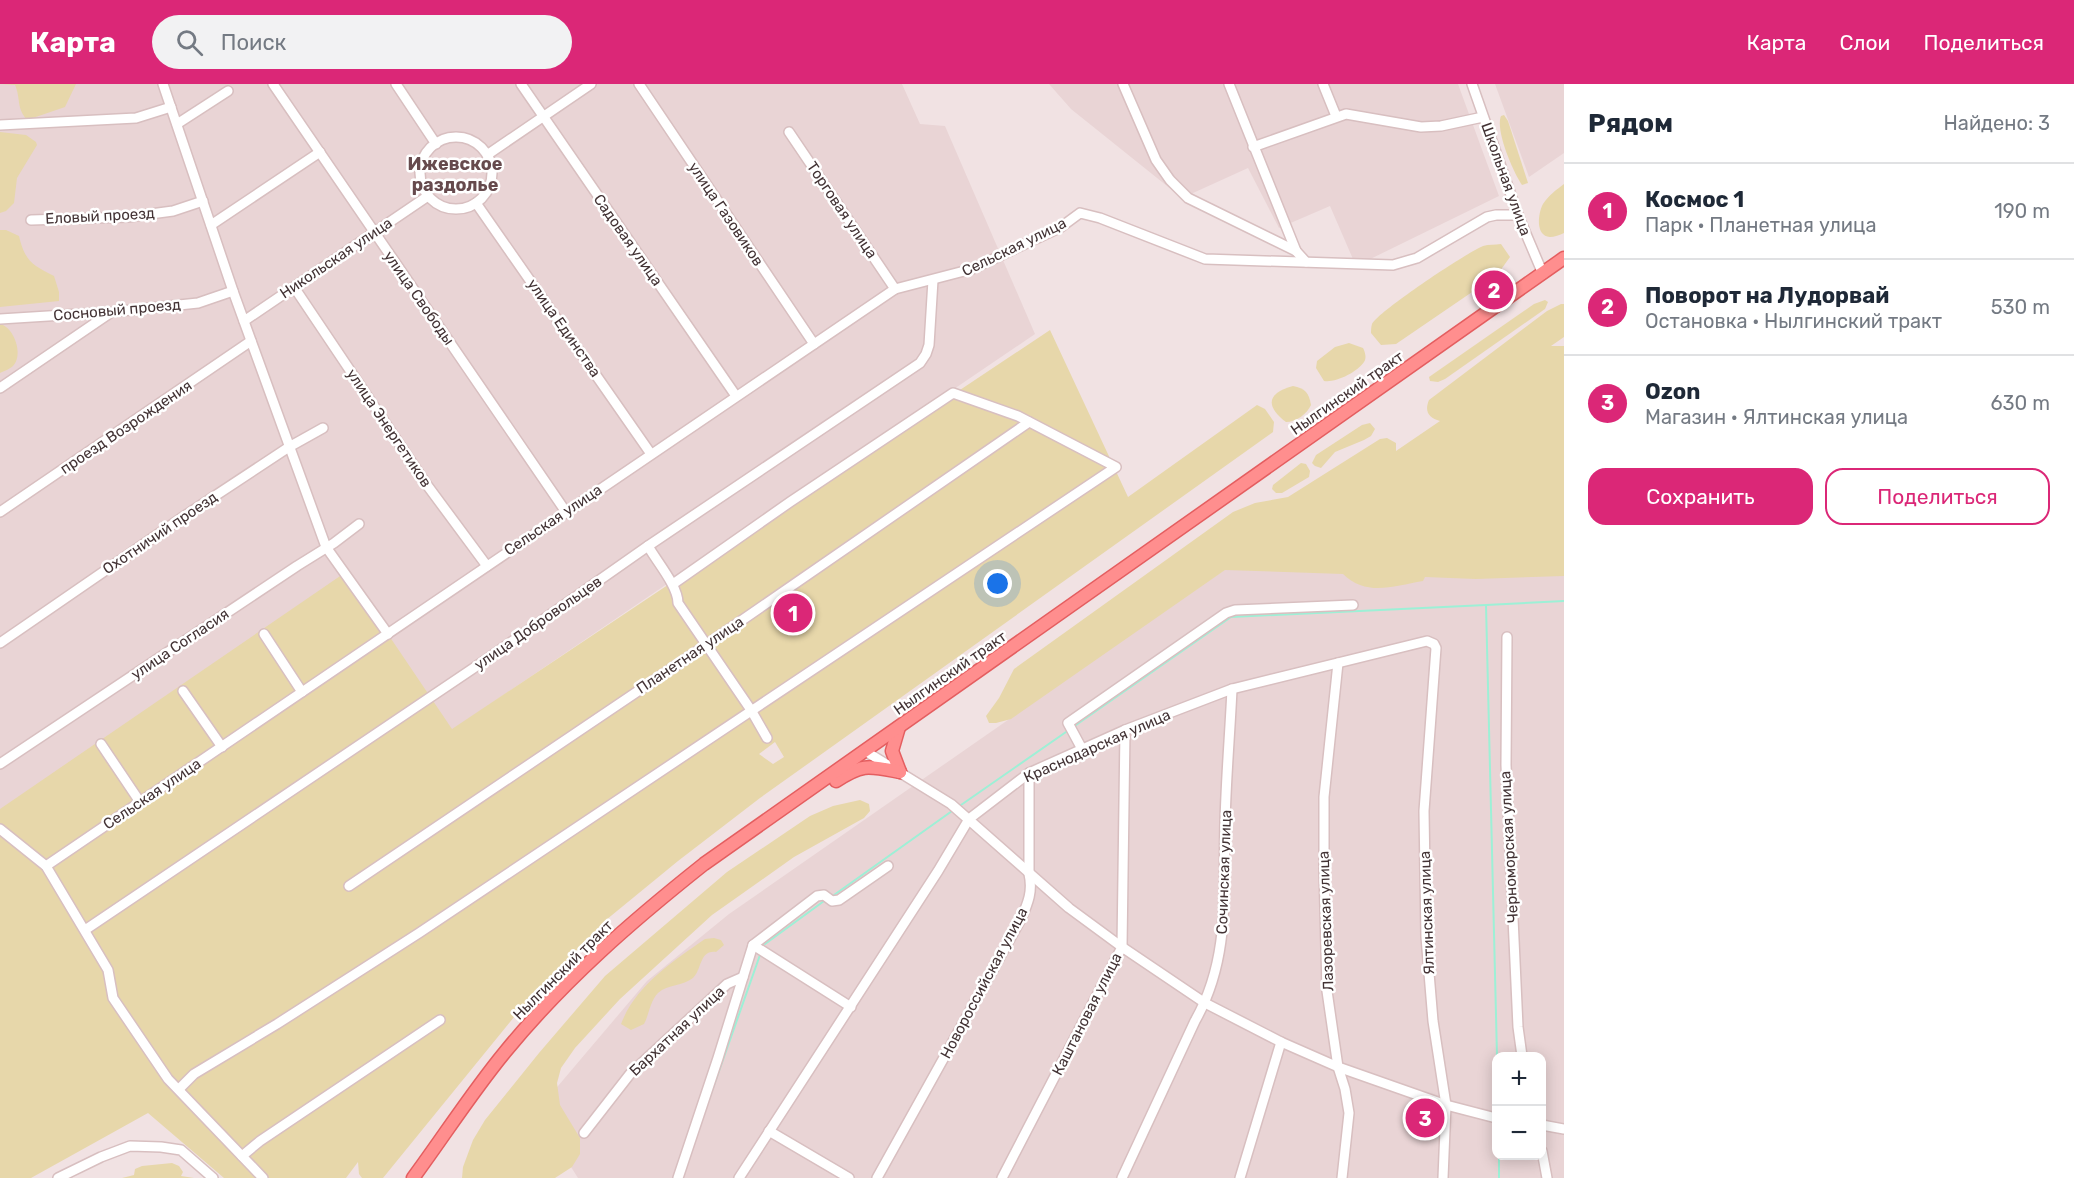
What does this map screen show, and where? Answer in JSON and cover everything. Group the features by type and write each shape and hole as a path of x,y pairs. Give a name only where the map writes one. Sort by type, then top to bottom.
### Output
{"main road":[{"name":"Нылгинский тракт","path":"413,1178 504,1053 551,1000 614,938 650,907 719,854 1564,258"},
{"path":"900,726 892,751 900,772"},
{"path":"719,854 741,847 852,770 871,767 900,772"}],"street":[{"path":"163,84 233,291 326,547 388,634"},
{"name":"улица Свободы","path":"273,84 567,512"},
{"path":"396,84 436,144"},
{"name":"Садовая улица","path":"521,84 736,396"},
{"path":"487,155 591,84"},
{"name":"улица Газовиков","path":"639,84 814,344"},
{"path":"1124,84 1156,160 1170,180 1188,198 1296,251"},
{"path":"1229,84 1296,251 1306,262 1401,264 1417,258 1487,217 1518,215"},
{"path":"1323,84 1336,116"},
{"name":"Школьная улица","path":"1472,84 1518,215 1543,274"},
{"path":"177,124 228,91"},
{"path":"0,125 136,118 171,107"},
{"path":"1253,147 1346,114 1421,127 1441,126 1483,117"},
{"name":"Торговая улица","path":"789,132 895,289"},
{"path":"458,137 480,146 487,155 492,176 484,196 476,203 466,208 445,208 428,196 422,185 420,174 427,152 436,144 458,137"},
{"path":"211,225 320,152"},
{"name":"Никольская улица","path":"244,321 428,196"},
{"name":"Еловый проезд","path":"31,220 128,217 173,211 203,201"},
{"name":"улица Единства","path":"476,203 651,454"},
{"name":"Сельская улица","path":"46,866 895,289 972,269 1060,226 1080,213 1100,218 1205,259 1306,262"},
{"name":"улица Добровольцев","path":"85,930 920,363 929,345 933,280"},
{"name":"улица Энергетиков","path":"294,287 427,485 487,566"},
{"name":"Сосновый проезд","path":"0,319 111,312 198,303 233,291"},
{"path":"0,388 111,312"},
{"name":"проезд Возрождения","path":"0,512 252,341"},
{"path":"179,1089 194,1074 419,933 1116,467 1029,422 953,393 800,495 673,584"},
{"name":"Планетная улица","path":"349,886 706,645 1029,422"},
{"name":"Охотничий проезд","path":"0,643 183,517 289,447 323,428"},
{"name":"улица Согласия","path":"0,764 359,525"},
{"path":"648,546 673,584 678,603 751,710 767,738"},
{"path":"1082,749 1068,723 1226,614 1235,610 1353,604"},
{"path":"264,634 302,693"},
{"name":"Черноморская улица","path":"1507,637 1506,765 1518,1027 1521,1052"},
{"name":"Краснодарская улица","path":"739,1178 969,819 1029,773 1125,730 1232,689 1427,641 1434,644 1436,648"},
{"name":"Ялтинская улица","path":"1436,648 1424,811 1426,937 1433,1021 1446,1105 1443,1178"},
{"name":"Лазоревская улица","path":"1338,663 1324,797 1324,866 1327,991 1338,1067 1346,1089 1349,1113 1342,1178"},
{"name":"Сочинская улица","path":"1122,1178 1205,1003 1217,963 1223,935 1225,820 1232,689"},
{"path":"183,691 222,747"},
{"name":"Каштановая улица","path":"1002,1178 1122,947 1125,730"},
{"path":"101,744 140,802"},
{"path":"865,751 951,804 1069,908 1205,1003 1281,1042 1338,1067 1446,1105 1492,1117"},
{"name":"Новороссийская улица","path":"878,1178 1021,919 1032,886 1029,874 1029,773"},
{"path":"0,829 46,866 108,970 113,998 168,1079 263,1178"},
{"path":"678,1178 753,945 818,896 824,895 832,901 839,900 888,866"},
{"path":"753,945 851,1006"},
{"name":"Бархатная улица","path":"584,1133 630,1074 728,984 744,977"},
{"path":"242,1156 260,1141 440,1020"},
{"path":"1240,1178 1281,1042"},
{"path":"1546,1126 1564,1129"},
{"path":"769,1131 849,1178"},
{"path":"58,1178 130,1146 181,1150 213,1178"},
{"path":"1544,1160 1547,1178"}],"shaded area":[{"path":"0,84 902,84 920,124 945,126 1035,334 452,730 0,810"},
{"path":"0,84 76,84 65,107 27,120 21,111 15,85"},
{"path":"1049,84 1458,84 1499,196 1356,266 1330,206 1279,228 1248,168 1182,198 1071,109"},
{"path":"1495,84 1564,84 1564,153 1529,177"},
{"path":"1504,115 1528,183 1522,185 1514,171 1500,131 1501,116"},
{"path":"0,132 26,135 37,145 17,178 14,203 6,211 0,213"},
{"path":"1564,184 1564,233 1552,237 1545,236 1539,224 1541,208 1550,195"},
{"path":"0,230 6,230 19,236 30,261 54,276 59,301 0,307"},
{"path":"1501,244 1510,257 1497,275 1396,344 1381,345 1371,333 1372,324 1378,317 1459,259 1483,246"},
{"path":"1545,300 1548,302 1545,309 1445,379 1438,382 1430,381 1429,377 1534,304"},
{"path":"1564,304 1564,337 1551,346 1564,346 1564,576 1476,579 1425,577 1423,581 1371,588 1361,586 1343,574 1225,570 1011,719 989,723 986,716 999,698 1014,669 1233,512 1255,503 1288,497 1380,439 1387,438 1396,443 1396,451 1440,421 1428,414 1429,400 1547,311"},
{"path":"0,324 5,326 13,336 18,355 13,366 0,373"},
{"path":"1050,330 1128,497 1257,405 1265,409 1274,422 1273,432 760,798 606,920 523,1006 383,1178 362,1178 359,1174 358,1162 346,1178 224,1178 148,1113 31,1178 0,1178 0,809 346,572 452,729","holes":["775,742 784,757 773,764 759,754"]},
{"path":"1349,343 1363,348 1366,357 1364,362 1346,376 1324,381 1316,368 1317,361 1335,347"},
{"path":"1551,349 1564,349 1564,1178 578,1178 536,1112 647,981 729,914 1189,594"},
{"path":"1293,386 1306,392 1311,405 1301,417 1286,422 1275,411 1272,401 1278,392"},
{"path":"1370,423 1375,429 1371,436 1335,452 1321,468 1312,463 1316,455 1362,425"},
{"path":"1301,463 1306,464 1310,471 1309,477 1282,493 1276,493 1272,489 1273,485"},
{"path":"860,800 869,804 870,811 864,818 794,857 712,915 620,999 575,1048 561,1068 557,1083 560,1105 580,1138 580,1154 572,1167 555,1178 462,1178 463,1167 473,1140 485,1120 605,976 727,872 810,816 833,806"},
{"path":"705,939 721,940 724,945 716,952 706,954 693,978 658,993 644,1024 631,1030 621,1024 636,998 656,975"},
{"path":"172,1163 179,1166 183,1172 181,1176 194,1178 122,1178 134,1175 135,1169 142,1166"}],"waterway":[{"path":"1497,1052 1486,605 1564,601"},
{"path":"1076,725 1231,617 1486,605"},
{"path":"961,805 1066,732"},
{"path":"834,895 952,811"},
{"path":"765,944 824,901"},
{"path":"708,1102 760,955"},
{"path":"1499,1160 1499,1178"}],"place":[{"name":"Поворот на Лудорвай","path":"1494,290"},
{"name":"Космос 1","path":"793,613"},
{"name":"Ozon","path":"1425,1118"}],"district":[{"name":"Ижевское раздолье","path":"455,174"}]}
